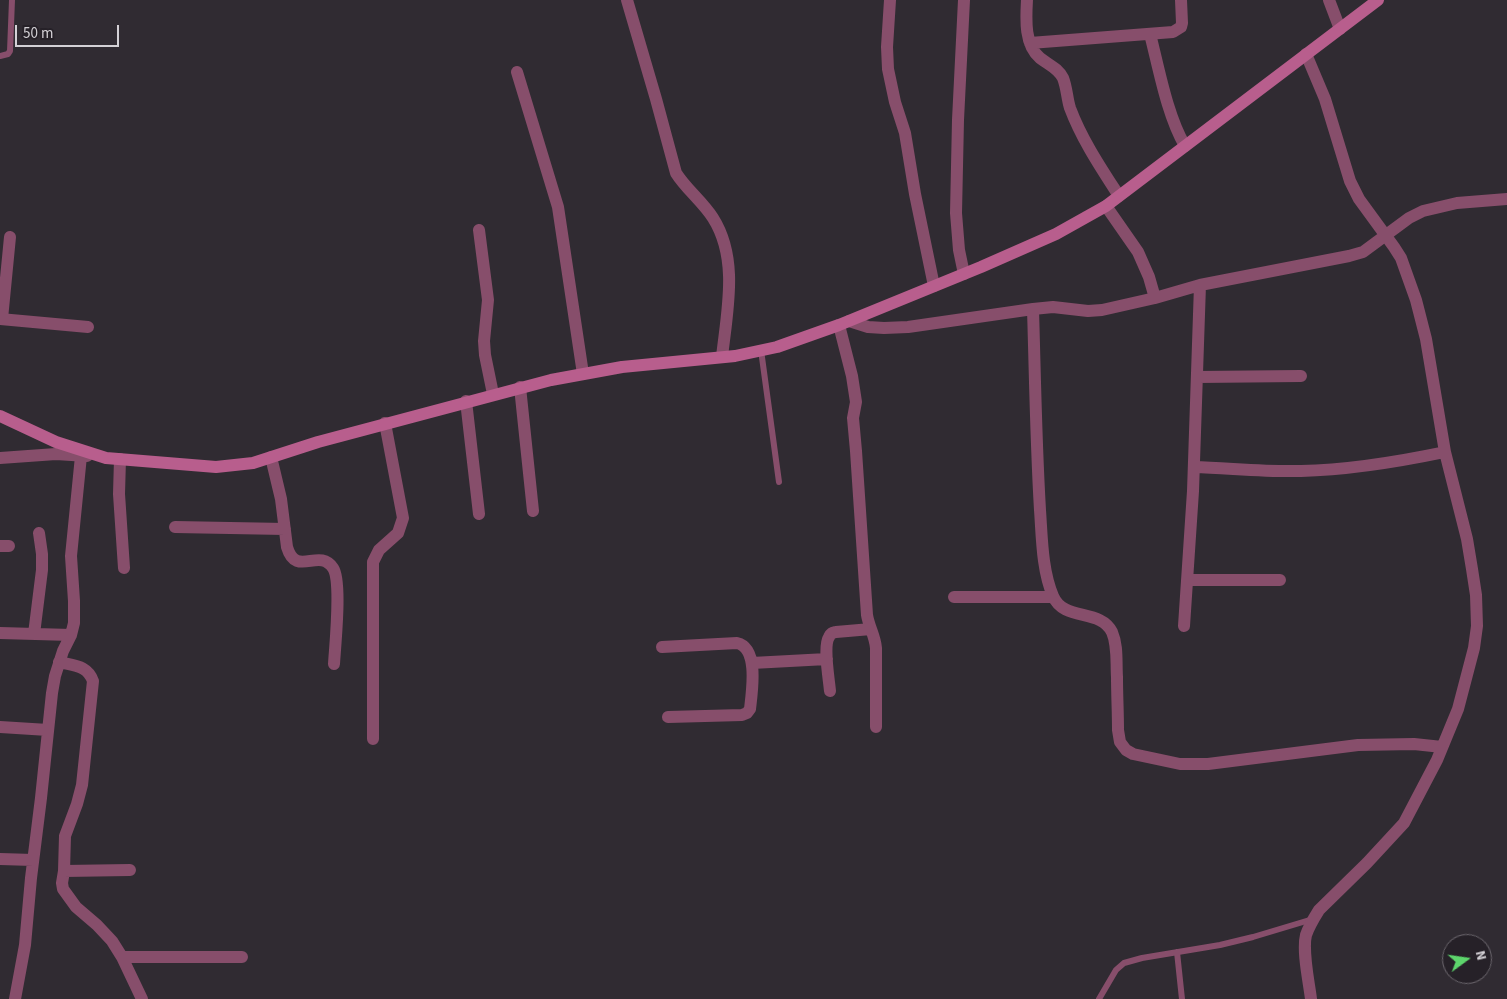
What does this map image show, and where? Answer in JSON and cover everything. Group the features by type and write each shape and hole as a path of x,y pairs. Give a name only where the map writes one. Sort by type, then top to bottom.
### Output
{"main road":[{"path":"0,416 56,442 106,458 216,467 253,463 318,442 520,387 622,367 734,356 777,347 844,323 964,274 1056,234 1106,206 1378,0"}],"street":[{"path":"628,0 676,173 682,183 711,215 721,231 725,242 730,277 722,357"},
{"path":"890,0 886,47 888,69 895,102 905,133 915,194 934,286"},
{"path":"964,0 956,213 959,250 964,274"},
{"path":"1027,0 1026,12 1030,43 1034,52 1058,71 1063,79 1070,106 1078,126 1120,196"},
{"path":"1030,43 1173,32 1181,28 1181,0"},
{"path":"1329,0 1340,29"},
{"path":"1150,34 1172,115 1185,146"},
{"path":"1306,54 1325,99 1350,181 1359,199 1401,258 1416,300 1426,339 1445,452 1467,539 1476,596 1477,626 1474,648 1458,709 1424,786 1404,823 1319,910 1313,919 1306,936 1305,947 1311,999"},
{"path":"517,72 558,207 583,374"},
{"path":"876,727 876,648 867,615 853,418 856,402 844,323 892,328 1033,309 1102,310 1156,298 1200,285 1363,252 1409,218 1423,211 1437,206 1457,203 1507,199"},
{"path":"1106,206 1138,252 1156,298"},
{"path":"479,230 488,300 484,341 485,355 493,394"},
{"path":"10,237 1,319 88,327"},
{"path":"1184,626 1194,467 1200,285"},
{"path":"1033,309 1037,458 1046,575 1053,597 1058,605 1068,611 1092,617 1102,622 1111,630 1116,645 1118,730 1120,742 1126,750 1133,754 1180,764 1208,764 1327,748 1414,744 1442,747"},
{"path":"1197,377 1301,376"},
{"path":"520,387 534,511"},
{"path":"466,401 479,514"},
{"path":"373,739 373,562 379,550 398,533 404,518 385,423"},
{"path":"1194,467 1299,471 1329,470 1402,461 1445,452"},
{"path":"0,458 56,454 106,458"},
{"path":"14,999 25,945 54,684 63,663 74,623 71,556 81,456"},
{"path":"271,457 276,473 285,528 286,547 291,558 296,561 322,561 330,564 335,570 337,585 334,664"},
{"path":"120,459 119,494 124,568"},
{"path":"174,527 285,528"},
{"path":"34,634 42,570 39,533"},
{"path":"1187,580 1280,580"},
{"path":"954,597 1053,597"},
{"path":"830,691 828,638 831,634 844,631 871,629"},
{"path":"0,634 71,634"},
{"path":"662,647 742,644 746,648 752,663 751,703 748,713 742,716 668,717"},
{"path":"752,663 828,659"},
{"path":"63,663 86,669 93,681 82,785 78,804 65,836 63,888 76,907 112,941 142,999"},
{"path":"0,727 48,730"},
{"path":"0,859 33,860"},
{"path":"64,871 130,870"},
{"path":"122,958 242,957"}],"lane":[{"path":"0,56 8,54 10,50 12,0"},
{"path":"761,350 779,482"},
{"path":"1099,999 1116,970 1124,963 1254,936 1313,919"},
{"path":"1177,952 1182,999"}]}
